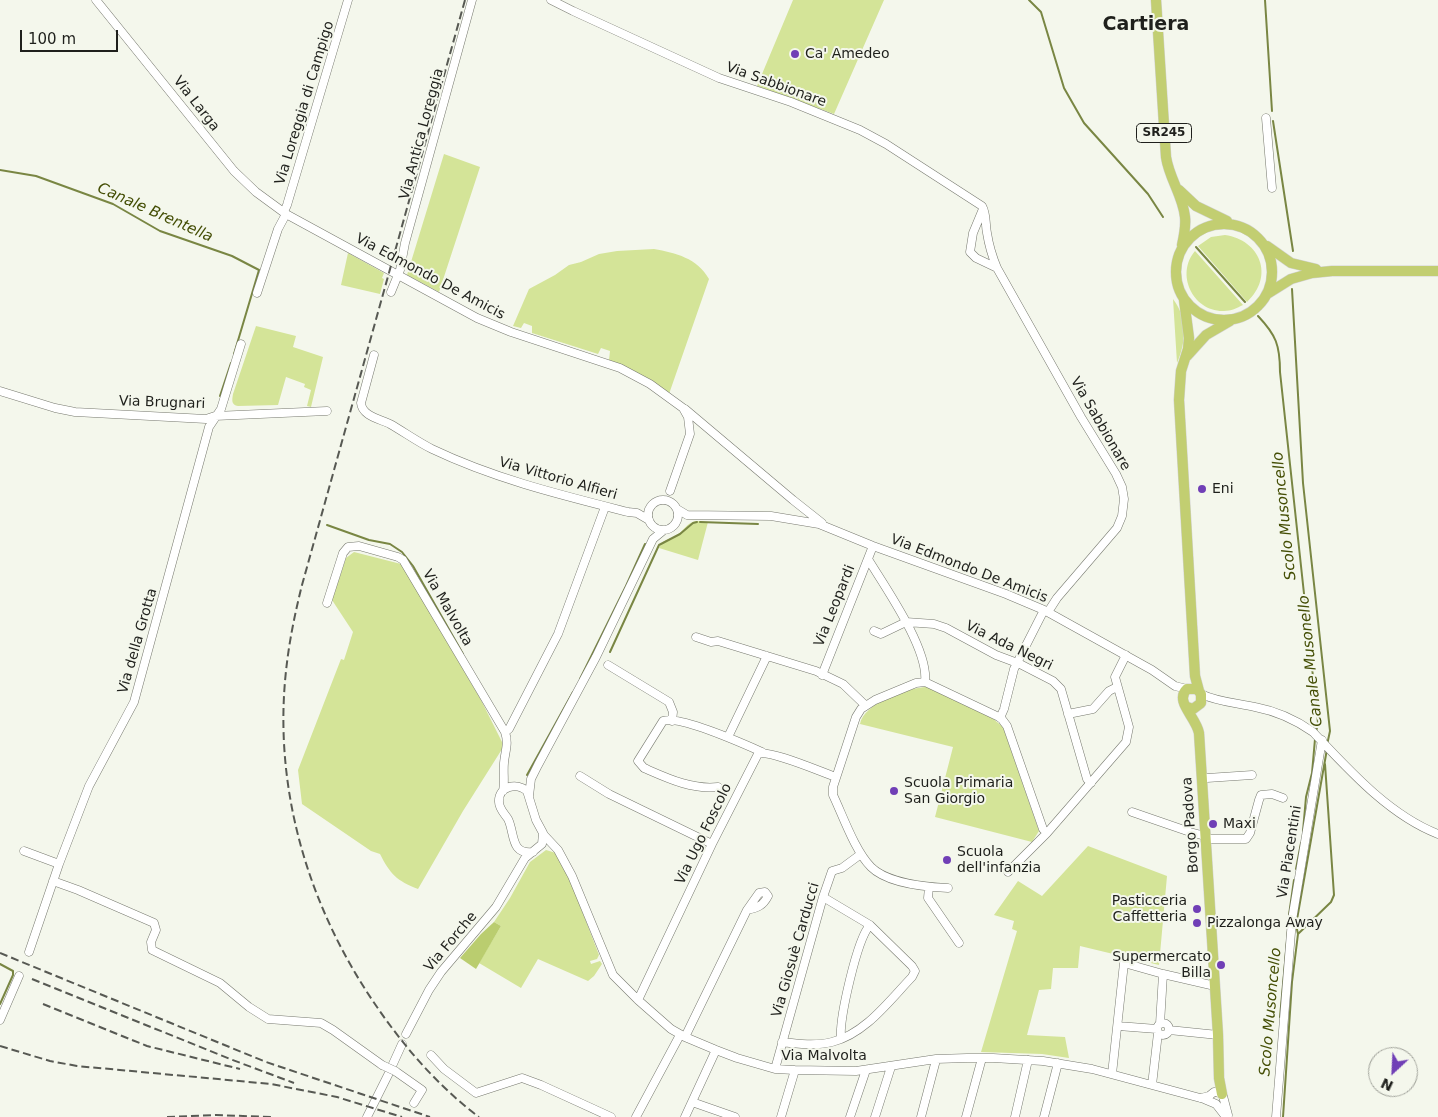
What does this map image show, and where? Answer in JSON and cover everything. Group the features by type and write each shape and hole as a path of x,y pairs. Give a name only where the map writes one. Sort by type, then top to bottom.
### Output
{"main road":[{"name":"SR245","path":"1156,0 1166,157 1185,216 1181,248"},
{"name":"SR245","path":"1173,183 1196,206 1235,224"},
{"path":"1217,224 1235,224 1251,231 1263,244 1268,251 1272,268 1267,294 1257,308 1232,320 1214,319 1205,317 1197,312 1184,300 1175,274 1176,265 1181,248 1200,229 1217,224"},
{"path":"1263,244 1292,263 1308,268 1332,271 1438,271"},
{"path":"1267,294 1286,282 1301,276 1332,271"},
{"name":"Borgo Padova","path":"1184,300 1189,334 1181,371 1179,396 1195,676 1200,699 1196,713 1196,722 1199,733 1218,1035 1219,1078 1216,1098"},
{"name":"Borgo Padova","path":"1185,358 1190,350 1206,335 1232,320"},
{"path":"1187,689 1194,688 1200,699 1193,708 1184,704 1182,696 1195,676"},
{"name":"Borgo Padova","path":"1184,704 1196,722"}],"street":[{"name":"Via Larga","path":"96,0 234,171 256,192 285,213"},
{"name":"Via Loreggia di Campigo","path":"257,293 285,213 348,0"},
{"name":"Via Antica Loreggia","path":"398,275 405,243 472,0"},
{"name":"Via Sabbionare","path":"551,0 573,12 719,78 791,102 860,130 886,144 983,209 991,255 997,268 1116,474 1122,487 1124,499 1122,516 1117,528 1046,611 1017,663 1000,718"},
{"path":"1266,118 1272,188"},
{"path":"983,209 973,233 970,252 976,258 997,268"},
{"name":"Via Edmondo De Amicis","path":"285,213 459,308 496,326 620,368 650,384 831,529"},
{"path":"391,292 398,275"},
{"path":"216,416 221,408 241,344"},
{"name":"Via Vittorio Alfieri","path":"374,355 361,403 362,408 367,413 432,449 511,481 605,507 637,513 649,522"},
{"name":"Via Brugnari","path":"0,391 55,408 75,412 206,419 216,416 326,410"},
{"path":"661,500 670,491 690,435 688,414 677,404"},
{"path":"677,404 682,411 686,426 682,456"},
{"name":"Via della Grotta","path":"29,952 59,864 89,786 134,702 209,427 216,416"},
{"path":"690,435 699,428 709,430"},
{"path":"670,491 678,514 676,523"},
{"path":"637,513 649,508 656,501 661,500 670,502 686,515 763,516 791,519 799,511 793,500"},
{"path":"504,732 509,729 558,634 605,507"},
{"path":"649,508 649,522 653,539"},
{"path":"649,522 659,530 664,530 669,529 686,515"},
{"name":"Via Edmondo De Amicis","path":"791,519 831,529 872,546 1006,594 1046,611 1172,683 1187,689"},
{"path":"536,850 543,841 544,836 534,814 530,796 531,779 596,657 653,539 664,530"},
{"name":"Via Malvolta","path":"327,603 343,553 348,546 359,546 401,559 405,563 504,732 508,746 504,764 503,792 499,803 510,824 514,842 518,848"},
{"name":"Via Leopardi","path":"822,675 872,546"},
{"path":"868,559 906,622 922,660 925,682"},
{"path":"874,631 881,634 906,622"},
{"name":"Via Ada Negri","path":"906,622 934,624 946,628 1058,685 1061,689 1088,779 1091,783"},
{"path":"696,637 816,671 843,684 865,705"},
{"path":"1008,872 1047,832 1126,742 1129,727 1115,677 1126,655"},
{"path":"728,737 766,658"},
{"path":"608,665 669,702 674,712 672,721"},
{"path":"948,888 929,887 882,874 872,867 861,854 833,795 832,790 858,713 865,705 916,683 925,682 1000,718 1007,726 1043,829 1047,832"},
{"path":"1172,683 1184,704"},
{"path":"1068,714 1094,709 1109,691 1117,687"},
{"path":"1200,699 1214,699 1269,710 1299,723 1319,738 1382,799 1421,826 1438,834"},
{"path":"718,788 705,788 676,781 644,768 640,764 638,761 663,721 672,721 701,728 836,778"},
{"name":"Via Piacentini","path":"1276,1117 1292,920 1319,738"},
{"name":"Via Ugo Foscolo","path":"638,1000 755,757 762,752"},
{"path":"1207,778 1252,775"},
{"path":"580,776 609,794 712,844"},
{"path":"505,777 511,783 525,789 530,796"},
{"path":"503,792 509,787 518,786 531,779"},
{"path":"1132,812 1206,838 1246,839 1250,833 1261,795 1272,794 1283,798"},
{"name":"Via Malvolta","path":"544,836 556,848 572,876 610,970 622,985 666,1025 683,1036 716,1050 737,1058 775,1068 795,1070 866,1070 936,1060 982,1058 1028,1060 1086,1067 1199,1098 1216,1098"},
{"path":"518,848 525,852 550,846 556,848"},
{"name":"Via Forche","path":"518,848 520,860 518,868"},
{"name":"Via Forche","path":"406,1034 429,990 441,972 496,907 525,858 536,850"},
{"path":"24,851 59,864"},
{"name":"Via Giosuè Carducci","path":"775,1068 832,871 842,868 861,854"},
{"path":"53,881 154,923 156,930 151,942 152,950 220,983 261,1016 273,1020 321,1023 333,1030 382,1065 392,1069 422,1090 414,1103"},
{"path":"929,887 928,898 959,943"},
{"path":"782,1042 811,1044 830,1043 841,1040 862,1028 912,977 915,971 870,925 823,897"},
{"path":"636,1117 683,1036 747,910"},
{"path":"841,1040 842,1015 863,934 870,925"},
{"path":"1112,1074 1124,963 1214,986"},
{"path":"1152,1085 1163,974"},
{"path":"0,1020 19,976"},
{"path":"1118,1026 1158,1029"},
{"path":"1158,1029 1162,1036 1166,1035 1170,1030 1218,1035"},
{"path":"367,1117 392,1069 402,1044"},
{"path":"685,1117 716,1050"},
{"path":"431,1055 444,1070 476,1094 522,1078 611,1117"},
{"path":"966,1117 982,1058"},
{"path":"921,1117 936,1060"},
{"path":"1014,1117 1028,1060"},
{"path":"1044,1117 1058,1063"},
{"path":"875,1117 891,1067"},
{"path":"781,1117 795,1070"},
{"path":"850,1117 866,1070"},
{"name":"Borgo Padova","path":"1216,1098 1227,1117"},
{"path":"692,1102 735,1117"}],"green space":[{"path":"793,0 884,0 834,114 757,86"},
{"path":"444,154 480,167 439,292 407,275"},
{"path":"1225,235 1237,238 1247,244 1260,261 1262,271 1260,281 1256,292 1247,302 1198,246 1211,237"},
{"path":"654,249 670,252 692,261 709,279 669,394 609,360 610,351 601,348 598,354 532,333 532,326 524,323 521,328 513,326 529,289 569,265 599,254"},
{"path":"1195,251 1243,305 1224,311 1213,310 1196,299 1190,290 1187,280 1189,260"},
{"path":"348,253 384,273 380,294 341,285"},
{"path":"1173,299 1181,314 1184,331 1184,339 1177,363"},
{"path":"256,326 296,336 293,347 323,357 311,407 307,406 311,390 304,387 305,384 286,377 278,405 238,406 233,403 233,394"},
{"path":"696,521 708,522 698,560 659,548 664,541 676,536 690,523"},
{"path":"354,552 401,564 481,700 504,746 463,811 418,889 395,876 387,867 380,854 371,851 302,804 298,770 341,659 344,660 353,632 332,600 346,558"},
{"path":"930,687 991,717 1003,727 1039,831 1032,842 935,817 953,747 860,724 863,716 869,710 887,698"},
{"path":"1088,846 1167,876 1159,965 1080,946 1078,968 1053,968 1051,989 1039,990 1027,1035 1065,1037 1069,1058 1042,1054 981,1052 1017,931 1012,929 1014,921 994,915 1018,881 1042,896"},
{"path":"546,850 556,853 562,859 599,955 597,959 590,961 591,964 600,961 602,964 588,981 538,959 521,988 479,963 501,926 494,922 530,862"},
{"path":"494,922 501,926 476,969 460,958"}],"waterway":[{"name":"Scolo Musoncello","path":"1029,0 1041,12 1064,88 1084,123 1148,194 1163,217"},
{"name":"Canale Musonello","path":"1265,0 1272,111"},
{"name":"Canale Musonello","path":"1273,121 1293,251"},
{"name":"Canale Brentella","path":"0,170 36,176 113,204 160,231 232,256 259,270 234,354"},
{"name":"Scolo Musoncello","path":"1196,247 1245,302"},
{"name":"Canale Musonello","path":"1292,289 1303,483 1330,731 1327,745"},
{"name":"Scolo Musoncello","path":"1258,316 1273,335 1278,347 1318,723 1316,732"},
{"name":"Canale Brentella","path":"220,396 231,363"},
{"path":"610,652 659,545 697,522"},
{"path":"700,522 758,524"},
{"name":"Canale Brentella","path":"327,525 369,540 390,544 402,552 413,566 463,654"},
{"path":"580,679 645,544"},
{"path":"527,775 573,692"},
{"name":"Scolo Musoncello","path":"1303,831 1315,739"},
{"name":"Canale Musonello","path":"1283,1117 1292,982 1298,934 1296,925 1327,749"},
{"path":"1298,934 1331,902 1334,895 1325,764"},
{"name":"Scolo Musoncello","path":"1296,869 1301,843"},
{"name":"Scolo Musoncello","path":"1289,915 1294,880"},
{"name":"Scolo Musoncello","path":"1280,1017 1288,930"},
{"path":"0,964 13,971 0,1004"}],"railway":[{"path":"465,0 302,585 289,649 283,716 285,760 291,804 301,847 315,889 332,930 353,969 399,1037 423,1066 450,1093 479,1117"},
{"path":"0,953 266,1062 430,1117"},
{"path":"32,979 294,1083"},
{"path":"43,1004 147,1046 240,1069"},
{"path":"0,1046 50,1061 77,1066 271,1084 337,1097 402,1117"},
{"path":"167,1117 216,1115 271,1117"}],"place":[{"name":"Ca' Amedeo","path":"795,54"},
{"name":"Eni","path":"1202,489"},
{"name":"Scuola Primaria San Giorgio","path":"894,791"},
{"name":"Maxi","path":"1213,824"},
{"name":"Scuola dell'infanzia","path":"947,860"},
{"name":"Pasticceria Caffetteria","path":"1197,909"},
{"name":"Pizzalonga Away","path":"1197,923"},
{"name":"Supermercato Billa","path":"1221,965"}],"district":[{"name":"Cartiera","path":"1146,25"}]}
